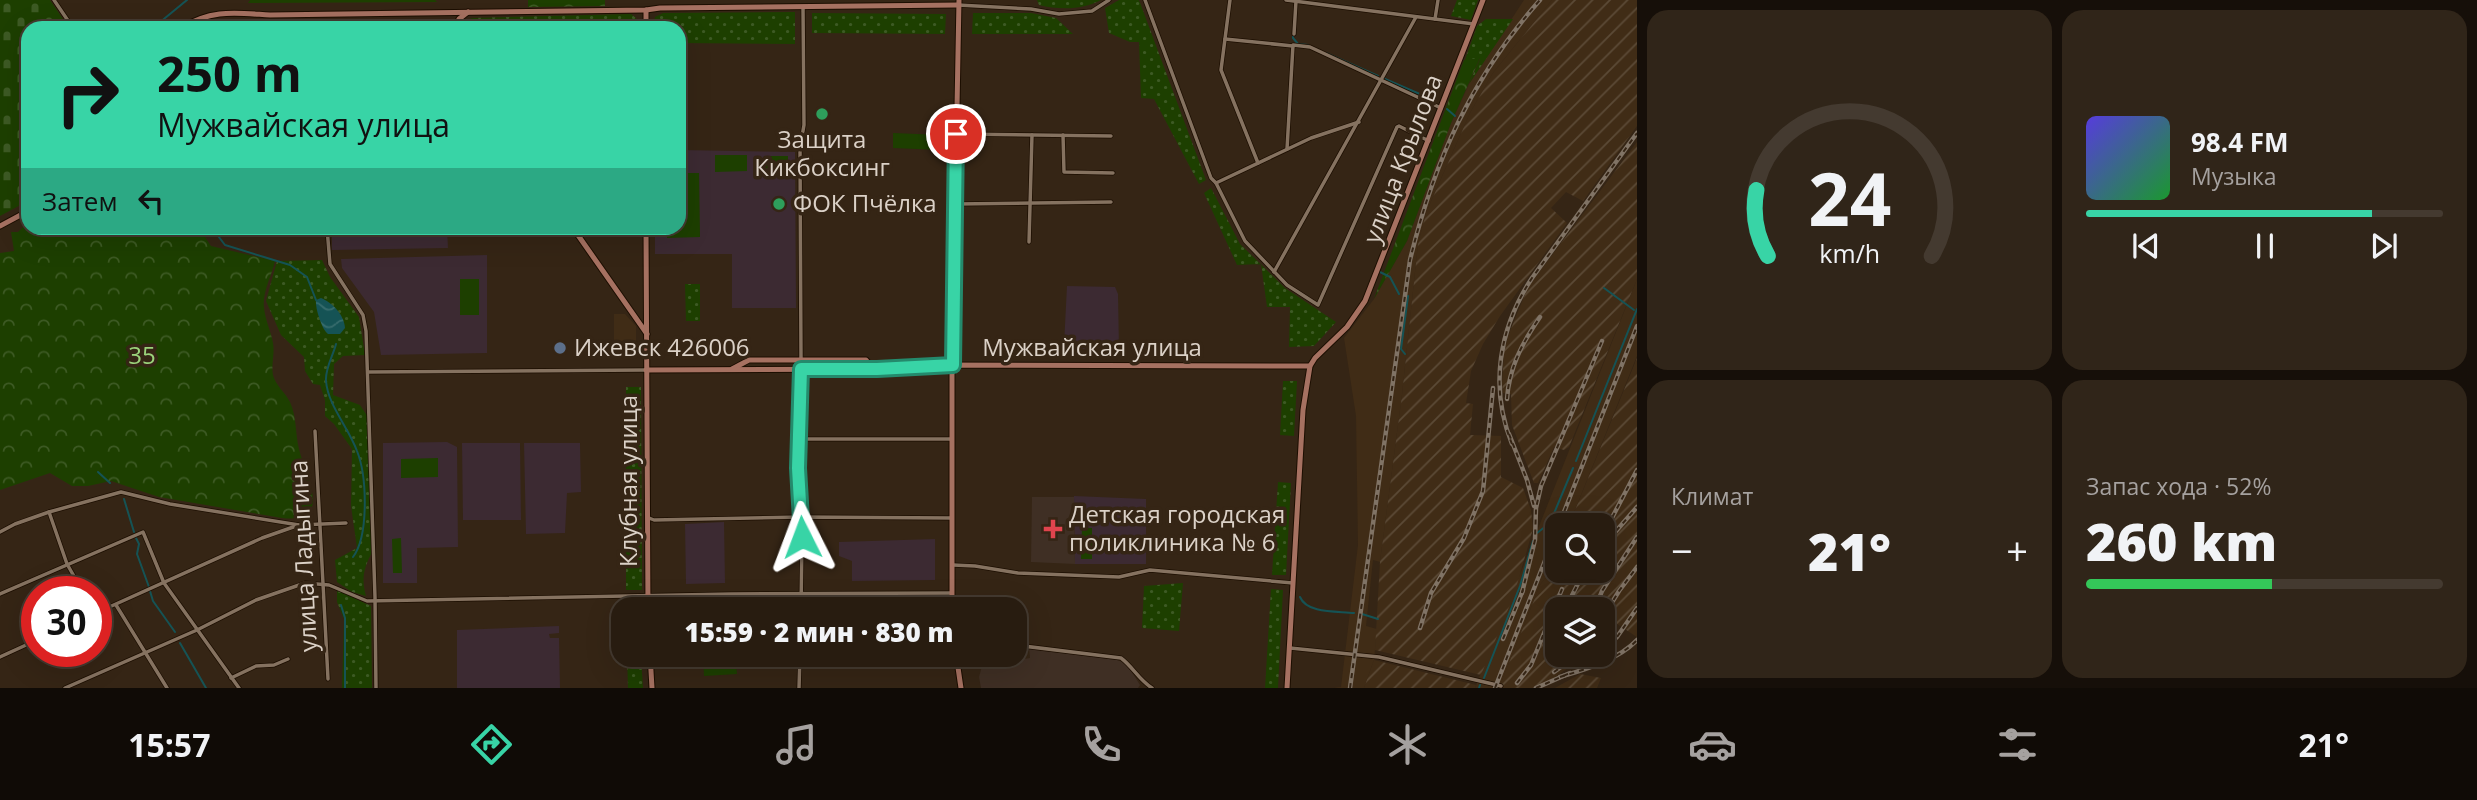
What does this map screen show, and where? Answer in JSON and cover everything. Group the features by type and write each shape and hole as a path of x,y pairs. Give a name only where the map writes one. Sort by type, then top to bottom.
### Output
{"main road":[{"name":"улица Крылова","path":"1310,366 1347,327 1372,287 1483,0"},
{"path":"197,21 215,13 270,15 646,10 958,3 952,597"},
{"path":"646,10 646,21"},
{"path":"448,12 454,21"},
{"path":"458,21 469,12"},
{"path":"0,226 21,215"},
{"path":"578,235 647,334"},
{"name":"Клубная улица","path":"646,235 648,596"},
{"name":"Мужвайская улица","path":"732,370 749,360 866,360 873,369"},
{"name":"Мужвайская улица","path":"646,370 873,369 953,365 1310,366"},
{"path":"1287,688 1303,410 1310,366"},
{"path":"651,667 652,688"},
{"path":"958,667 961,688"}],"street":[{"path":"54,0 68,21"},
{"path":"958,3 1059,13 1092,11 1109,0"},
{"path":"1145,0 1211,178 1245,241 1287,285 1318,305 1397,127 1429,141"},
{"path":"1230,0 1222,70 1258,163"},
{"path":"1286,0 1474,24"},
{"path":"1435,19 1438,0"},
{"path":"1294,34 1296,1"},
{"path":"802,597 799,282 800,148 804,125 803,7"},
{"path":"1274,272 1416,17"},
{"path":"1225,39 1310,47 1441,108"},
{"path":"1287,149 1294,46"},
{"path":"1216,183 1287,149 1359,122"},
{"path":"956,134 1111,136"},
{"path":"1029,242 1031,135"},
{"path":"1063,135 1064,173 1113,173"},
{"path":"956,204 1111,202"},
{"path":"328,235 330,264 363,315 369,372 376,688"},
{"name":"Мужвайская улица","path":"369,372 646,370"},
{"name":"улица Ладыгина","path":"316,431 328,679"},
{"path":"800,439 953,439"},
{"path":"0,532 49,512 121,492 170,504 299,525 346,523"},
{"path":"49,512 74,576"},
{"path":"646,517 654,520 952,518"},
{"path":"112,607 262,538 299,525"},
{"path":"0,594 143,532 164,583 239,688"},
{"path":"951,566 957,564 1018,573 1119,577 1150,570 1293,583"},
{"path":"65,688 197,630 256,600 304,583 323,584 367,601 952,593"},
{"path":"116,605 167,688"},
{"path":"0,657 21,647"},
{"path":"1027,647 1121,659 1140,680 1152,688"},
{"path":"1290,648 1379,657 1501,686"},
{"path":"231,678 256,666 274,665 288,659"},
{"path":"799,688 800,667"}],"shaded area":[{"path":"1524,0 1552,0 1493,73 1470,113 1426,213 1418,244 1380,562 1373,560 1366,626 1377,629 1374,660 1364,688 1334,688 1341,687 1358,545 1356,416 1344,338 1374,299 1407,241 1451,123 1469,84"},
{"path":"1552,0 1637,0 1637,126 1583,201 1566,192 1551,208 1567,223 1500,316 1471,371 1466,403 1473,404 1470,435 1501,436 1501,477 1523,488 1531,510 1533,529 1514,595 1481,675 1375,650 1380,562 1418,244 1426,213 1470,113 1493,73"},
{"path":"1637,142 1637,279 1569,447 1564,450 1554,447 1538,483 1534,483 1512,425 1511,394 1503,393 1504,353 1508,336 1528,287"},
{"path":"686,150 795,152 796,308 732,308 732,254 655,254 655,235 686,235"},
{"path":"332,235 447,235 448,248 332,250"},
{"path":"487,255 487,353 381,355 374,312 342,268 341,259"},
{"path":"1637,279 1637,356 1574,513 1545,513 1545,579 1540,585 1499,688 1475,688"},
{"path":"1067,286 1115,287 1118,294 1119,349 1067,349 1064,345"},
{"path":"614,314 625,314 636,326 636,354 614,354"},
{"path":"1637,358 1637,637 1615,623 1615,597 1545,597 1545,667 1569,667 1540,688 1499,688 1540,585 1545,579 1545,583 1615,583 1615,513 1574,513"},
{"path":"447,442 457,447 458,547 417,548 417,583 383,583 383,443"},
{"path":"462,443 520,443 521,520 463,520"},
{"path":"524,443 580,443 581,492 567,493 565,533 526,534"},
{"path":"1074,496 1146,499 1146,564 1075,564"},
{"name":"Детская городская поликлиника № 6","path":"1032,497 1074,497 1075,564 1031,562"},
{"path":"724,522 725,583 686,584 685,524"},
{"path":"935,539 935,580 852,581 852,561 839,556 839,542"},
{"path":"559,626 559,633 549,634 550,638 559,638 560,688 457,688 457,630"},
{"path":"1029,648 1117,660 1126,663 1140,685 1138,688 981,688 979,677 982,667 1027,667 1027,658 1030,658"},
{"path":"1374,660 1476,685 1475,688 1364,688"},
{"path":"1580,674 1601,678 1597,688 1555,688"}],"green space":[{"path":"0,0 50,0 64,21 21,21 21,205 0,216"},
{"path":"250,0 435,0 437,2 248,3"},
{"path":"528,0 605,0 605,6 528,7"},
{"path":"1037,0 1101,0 1086,6 1055,8 1039,5"},
{"path":"1119,0 1139,0 1206,180 1199,184 1154,99 1141,98 1139,42 1130,42 1109,33 1105,8"},
{"path":"1457,0 1478,0 1471,20 1451,16"},
{"path":"795,12 795,44 686,43 686,21 654,21 655,17 663,13"},
{"path":"812,13 946,14 945,34 812,33"},
{"path":"973,13 1031,13 1056,18 1073,34 972,34"},
{"path":"631,14 636,21 467,21 472,18"},
{"path":"1486,19 1513,19 1469,84 1480,59 1465,60 1477,26"},
{"path":"1480,58 1451,123 1407,241 1374,299 1464,60"},
{"path":"893,133 941,135 940,150 893,148"},
{"path":"715,155 747,155 747,171 715,172"},
{"path":"764,156 788,156 788,169 763,168"},
{"path":"686,173 699,173 700,237 667,238 667,235 686,235"},
{"path":"1211,188 1240,244 1260,264 1237,265 1204,193"},
{"name":"35","path":"21,229 21,235 204,235 211,246 275,261 264,296 274,351 273,375 288,398 295,419 299,449 313,496 308,513 298,518 282,518 159,497 111,481 72,486 50,473 0,490 0,253 14,251 11,232"},
{"path":"322,260 330,277 359,317 365,355 343,356 334,364 333,395 360,405 368,417 372,552 364,573 366,596 352,592 337,582 335,560 357,548 351,506 352,449 325,416 325,400 320,385 313,384 305,371 304,357 281,335 266,301 277,261"},
{"path":"1261,265 1285,288 1336,322 1314,346 1289,347 1290,307 1267,307"},
{"path":"460,279 479,279 479,315 460,315"},
{"path":"685,284 700,284 700,321 686,321"},
{"path":"1283,381 1297,381 1294,436 1280,435"},
{"path":"626,387 641,387 642,590 626,590"},
{"path":"438,458 438,477 401,478 401,459"},
{"path":"1278,482 1291,483 1286,575 1272,575"},
{"path":"1082,528 1092,528 1092,559 1081,559"},
{"path":"401,538 402,573 393,573 392,539"},
{"path":"1183,583 1179,631 1142,628 1144,586"},
{"path":"1271,589 1283,590 1278,688 1265,688"},
{"path":"337,590 371,606 372,688 342,688 344,619 337,602"},
{"path":"627,667 642,667 643,688 628,688"},
{"path":"704,667 736,667 737,674 704,676"}],"water":[{"path":"321,298 334,306 343,319 345,328 340,334 328,334 323,328 316,304 316,300"}],"waterway":[{"path":"161,21 187,0"},
{"path":"1293,34 1298,44 1308,45"},
{"path":"1326,53 1378,76"},
{"path":"1385,79 1436,101"},
{"path":"1447,109 1455,116"},
{"path":"217,235 225,245 290,265 307,277 316,300"},
{"path":"1380,272 1390,277 1399,294"},
{"path":"1604,288 1634,310"},
{"path":"1405,354 1401,349 1408,296"},
{"path":"1576,461 1637,309"},
{"path":"336,344 326,381 335,408 357,451 363,475 364,521 362,535 353,557"},
{"path":"1537,533 1550,523 1573,468"},
{"path":"98,472 110,483"},
{"path":"124,499 134,532"},
{"path":"136,538 139,544 137,554 149,587"},
{"path":"1484,678 1520,586 1533,541"},
{"path":"150,591 153,601 175,632"},
{"path":"1300,597 1316,609 1354,613"},
{"path":"341,605 345,618 345,688"},
{"path":"1362,614 1378,619"},
{"path":"180,643 206,688"}],"railway":[{"path":"1350,688 1410,260 1431,188 1458,122 1494,59 1540,0"},
{"path":"1512,444 1505,423 1500,380 1501,358 1512,317 1532,278 1637,133"},
{"path":"1507,399 1510,377 1518,356 1540,317"},
{"path":"1495,688 1637,326"},
{"path":"1522,593 1535,540 1536,508 1541,486 1602,341"},
{"path":"1420,628 1431,593 1464,538 1483,491 1493,388"},
{"path":"1509,434 1534,506"},
{"path":"1615,513 1637,470"},
{"path":"1615,532 1637,507"},
{"path":"1600,597 1637,537"},
{"path":"1615,598 1637,567"},
{"path":"1571,597 1578,583"},
{"path":"1517,683 1531,665 1562,589"},
{"path":"1503,639 1523,590"},
{"path":"1615,639 1637,608"},
{"path":"1560,677 1611,658 1637,640"},
{"path":"1554,672 1561,667"},
{"path":"1536,688 1570,673"}],"place":[{"name":"Защита Кикбоксинг","path":"822,114"},
{"name":"ФОК Пчёлка","path":"779,204"},
{"name":"Ижевск 426006","path":"560,348"},
{"name":"Детская городская поликлиника № 6","path":"1053,529"}],"route":[{"path":"802,537 798,468 801,369 953,365 956,134"}]}
